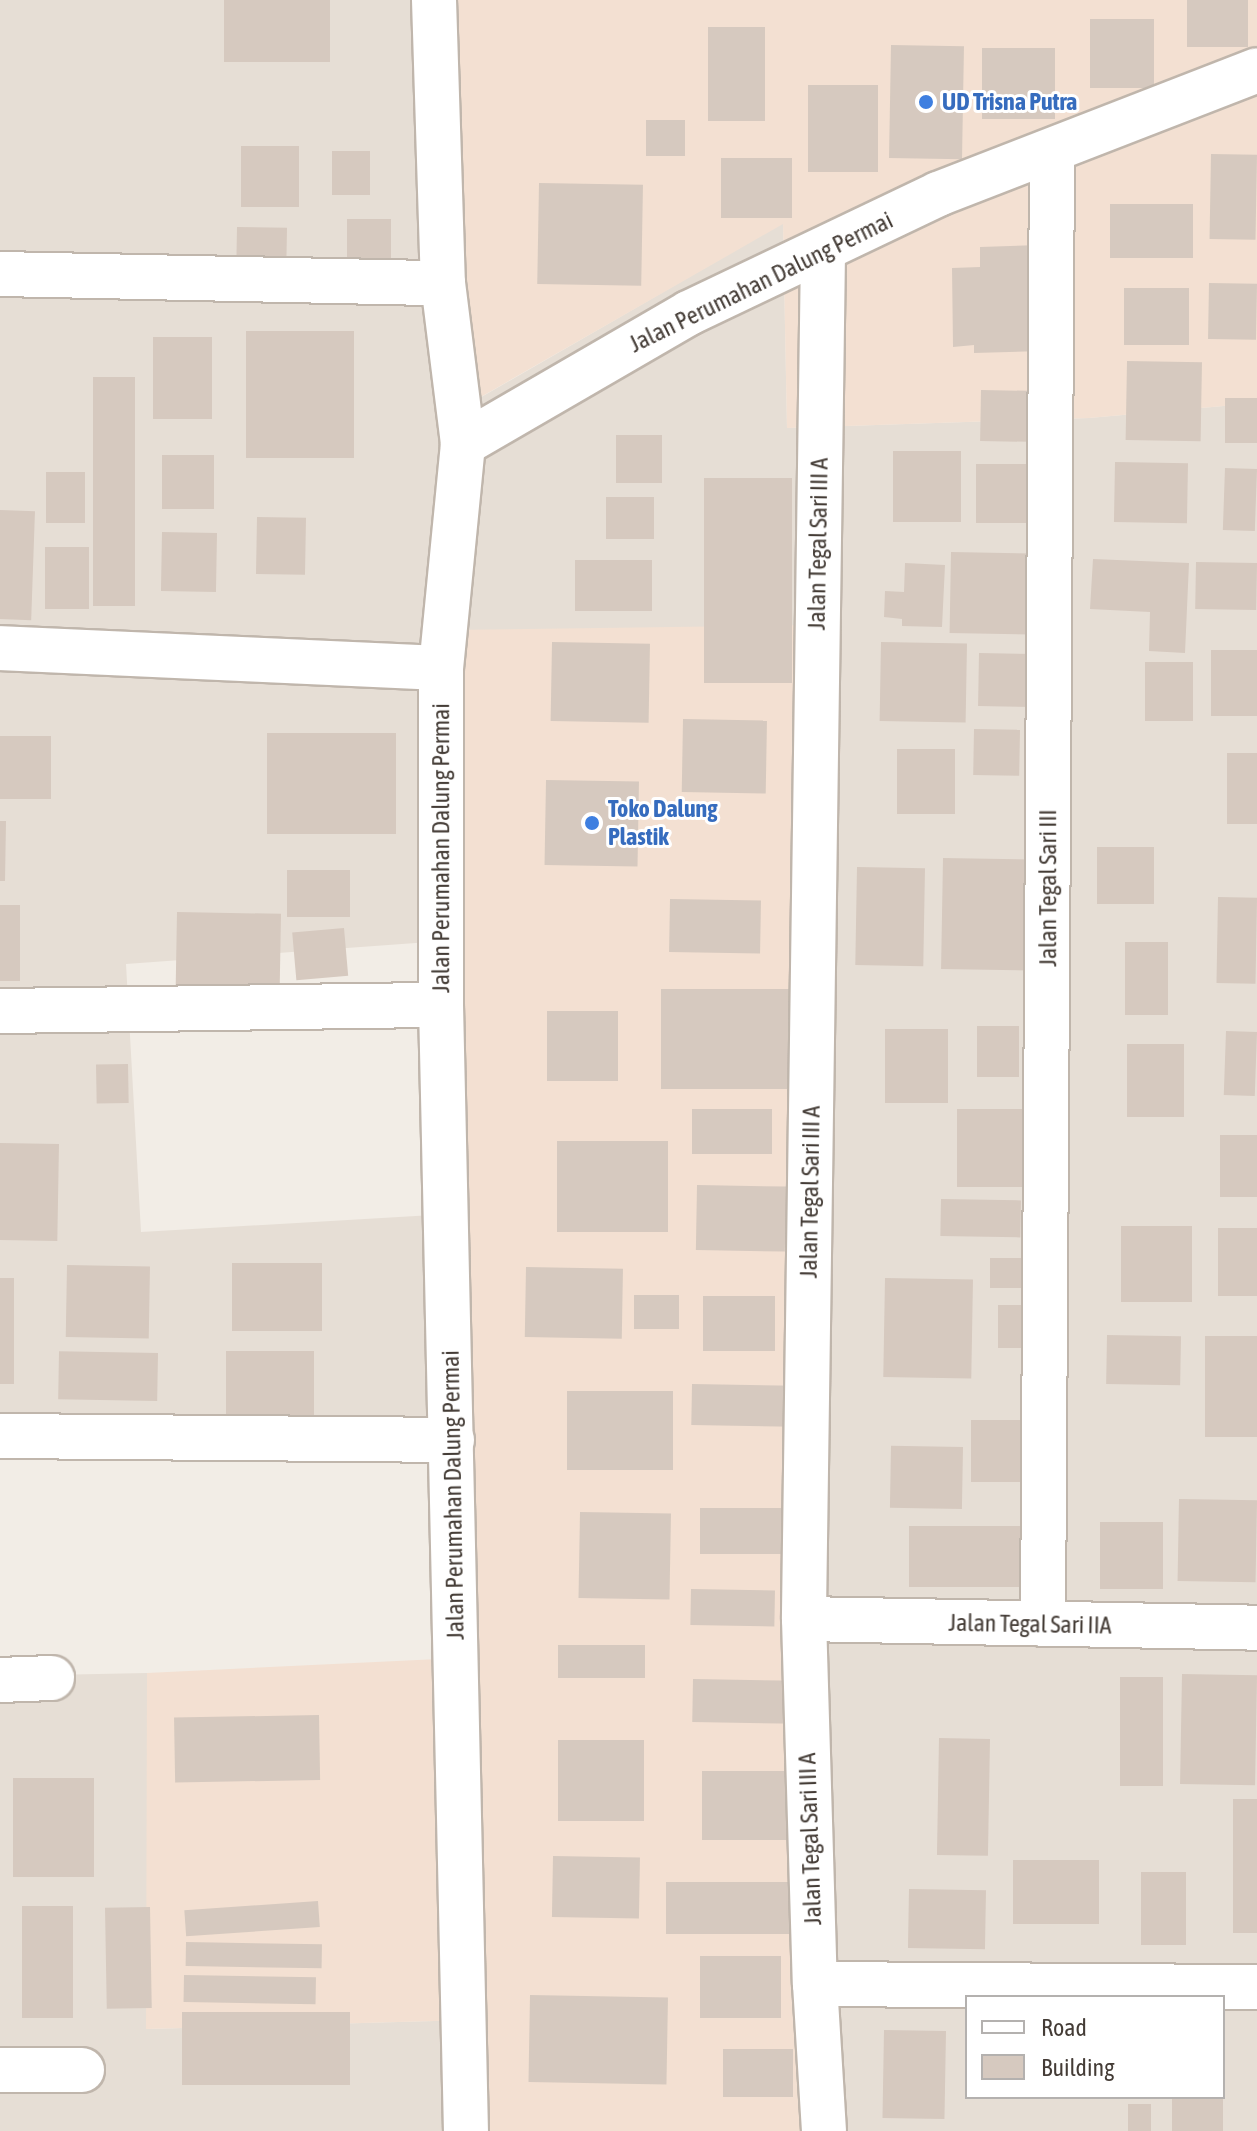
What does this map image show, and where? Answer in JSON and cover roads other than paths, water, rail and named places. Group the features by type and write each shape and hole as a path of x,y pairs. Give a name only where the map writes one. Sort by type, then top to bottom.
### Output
{"street":[{"path":"434,0 443,283 463,444"},
{"name":"Jalan Perumahan Dalung Permai","path":"466,2131 441,1005 441,668 463,444 689,313 823,252 938,194 1257,70"},
{"name":"Jalan Tegal Sari III","path":"1043,1624 1052,152"},
{"name":"Jalan Tegal Sari III A","path":"823,252 804,1619 815,1984 824,2131"},
{"path":"0,274 443,283"},
{"path":"0,648 441,668"},
{"path":"0,1011 441,1005"},
{"path":"0,1436 452,1440"},
{"name":"Jalan Tegal Sari IIA","path":"804,1619 1257,1628"},
{"path":"0,1680 52,1678"},
{"path":"815,1984 1257,1987"},
{"path":"0,2070 82,2070"}],"place":[{"name":"UD Trisna Putra","path":"926,102"},
{"name":"Toko Dalung Plastik","path":"592,823"}]}
